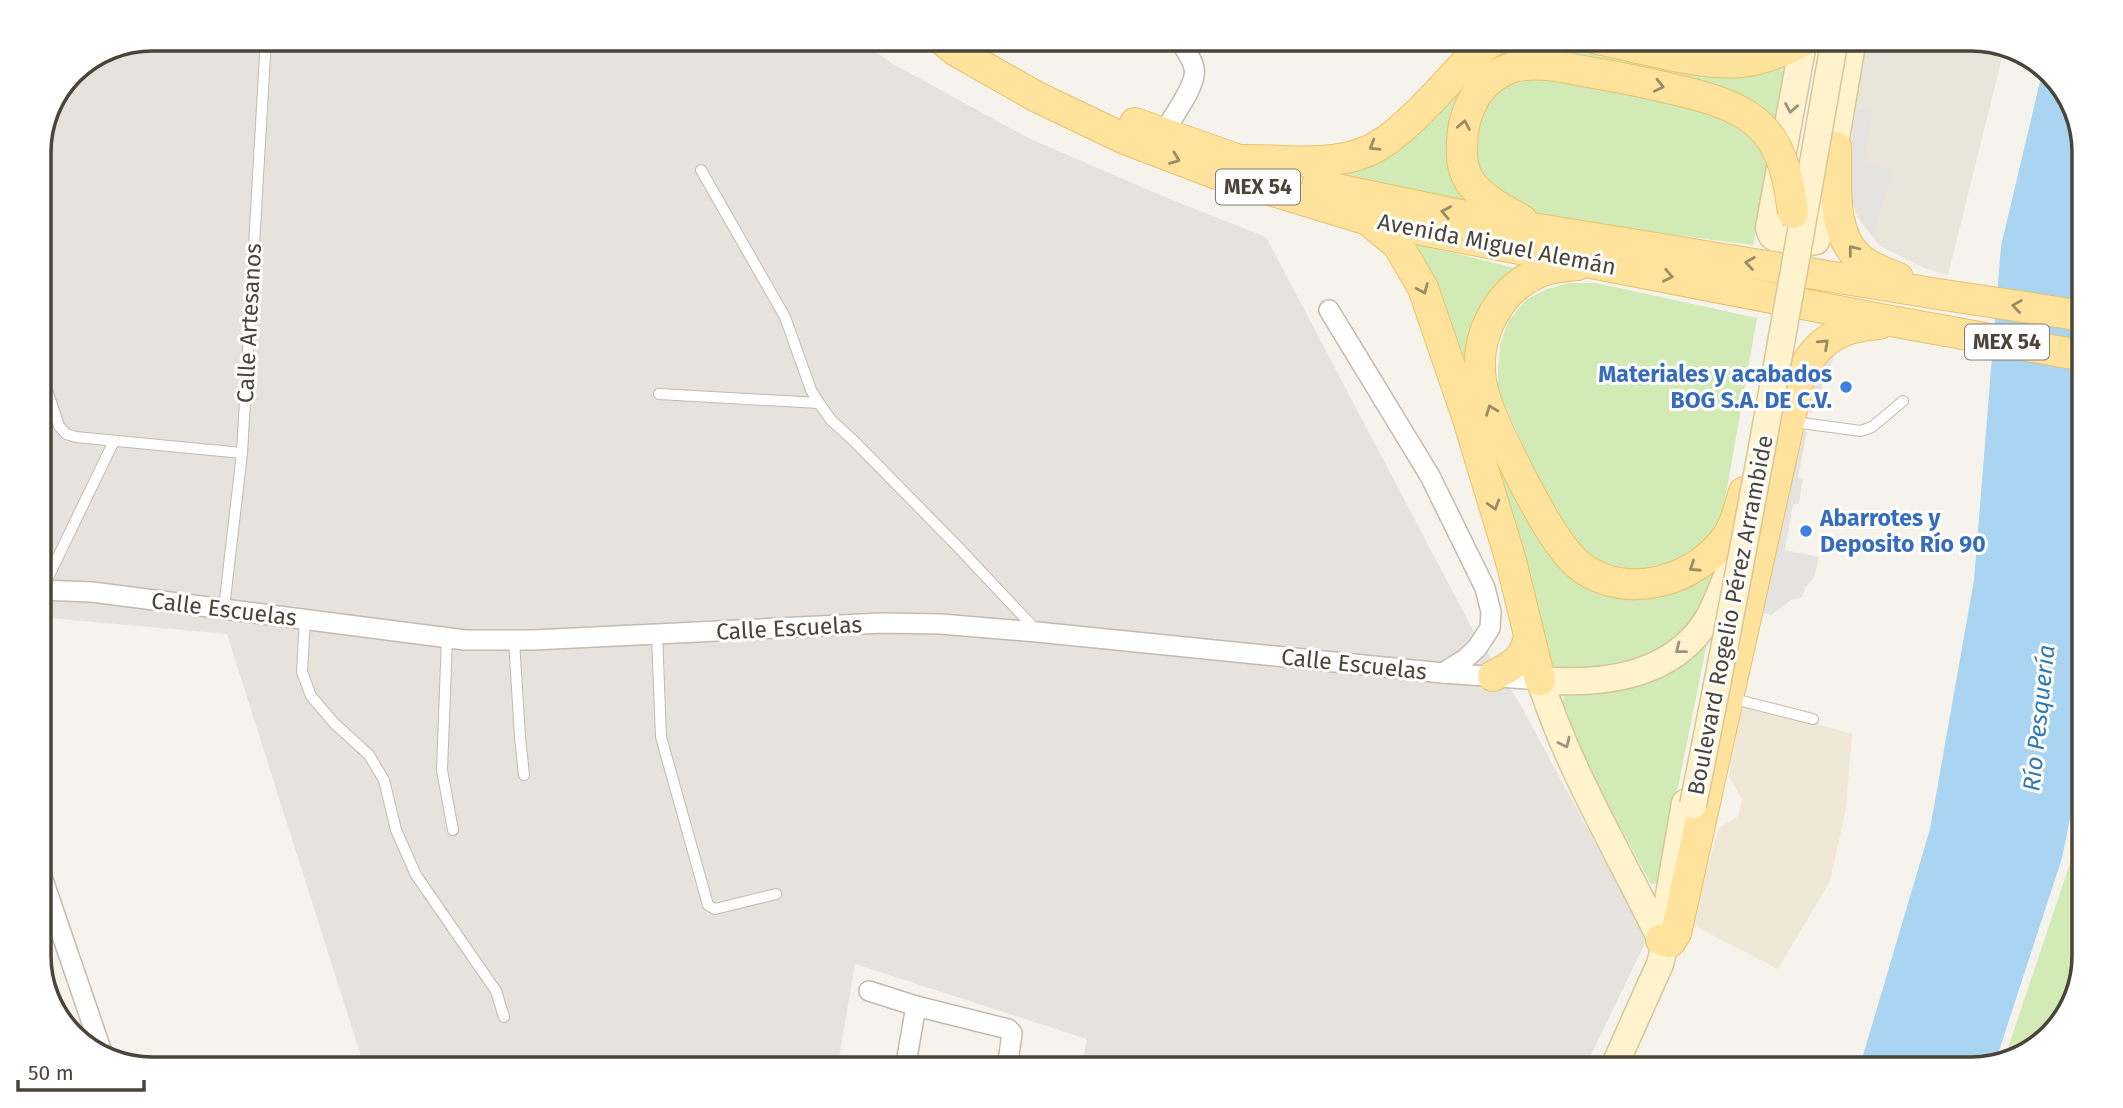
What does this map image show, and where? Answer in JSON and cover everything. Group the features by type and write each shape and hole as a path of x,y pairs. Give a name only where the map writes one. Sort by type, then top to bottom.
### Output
{"main road":[{"name":"Avenida Miguel Alemán","path":"956,51 1041,89 1239,160 1331,189 1489,220 2072,314"},
{"name":"Avenida Miguel Alemán","path":"984,51 1041,89 1125,139 1173,159 1365,219 2072,354"},
{"path":"1239,160 1329,161 1369,151 1414,118 1478,51"},
{"path":"1656,51 1699,60 1730,62 1751,60 1782,51"},
{"path":"1805,51 1769,228 1772,236 1811,242 1816,241 1820,232 1851,51"},
{"name":"Boulevard Rogelio Pérez Arrambide","path":"1617,1057 1653,978 1664,942 1793,213 1806,51"},
{"name":"Boulevard Rogelio Pérez Arrambide","path":"1689,804 1744,551 1833,51"},
{"path":"1538,228 1478,191 1470,182 1461,160 1462,128 1474,98 1483,86 1498,74 1514,67 1539,65 1623,77 1714,100 1749,116 1772,137 1790,187 1793,213"},
{"path":"1836,147 1839,217 1848,245 1859,258 1874,267 1936,294"},
{"path":"1365,219 1398,245 1423,288 1475,442 1511,561 1549,709 1664,942 1672,940 1676,933 1800,378 1806,362 1829,338 1855,327 1900,322"},
{"path":"1601,264 1546,270 1520,283 1501,301 1489,323 1479,354 1481,382 1506,446 1533,501 1569,556 1581,567 1610,581 1631,584 1659,582 1693,569 1721,545 1732,528 1744,492"},
{"path":"1540,680 1608,680 1658,664 1688,644 1709,619 1729,572"},
{"path":"1493,677 1519,659 1527,648 1530,636"}],"street":[{"path":"1163,133 1192,83 1195,71 1186,51"},
{"path":"1329,310 1430,476 1485,588 1490,628 1477,648 1443,673"},
{"name":"Calle Escuelas","path":"51,590 92,592 465,640 882,623 941,624 1540,680"},
{"path":"51,903 99,1042"},
{"path":"869,991 1008,1029 1013,1036 1009,1057"},
{"path":"907,1057 916,1006"}],"lane":[{"name":"Calle Artesanos","path":"224,608 242,453 265,51"},
{"path":"701,170 785,317 811,390 831,420 959,548 1037,632"},
{"path":"659,394 819,403"},
{"path":"51,400 60,426 66,434 76,438 242,453"},
{"path":"1790,422 1861,431 1872,427 1903,401"},
{"path":"51,568 114,441"},
{"path":"305,618 302,672 311,696 334,723 369,755 384,780 397,830 416,875 496,991 504,1017"},
{"path":"657,634 661,737 708,905 715,909 776,894"},
{"path":"447,638 442,771 453,830"},
{"path":"514,640 524,775"},
{"path":"1729,697 1813,719"}],"shaded area":[{"path":"151,51 874,51 893,64 1030,139 1266,237 1474,632 1519,702 1647,939 1590,1057 1083,1057 1087,1039 855,964 839,1057 361,1057 227,634 51,618 51,145 54,125 61,107 85,76 113,58"},
{"path":"1864,51 1972,51 2003,56 1948,275 1924,268 1880,246 1858,218 1845,180"},
{"path":"1856,108 1873,111 1864,163 1893,169 1873,237 1858,218 1845,180"},
{"path":"1835,354 1812,413 1797,409 1819,356"},
{"path":"1794,429 1807,432 1798,477 1803,479 1799,504 1793,504 1785,550 1819,557 1814,577 1802,597 1791,600 1771,615 1755,611"},
{"path":"1742,703 1852,734 1846,808 1830,881 1778,969 1691,924 1719,828 1738,816 1742,799 1729,777"}],"green space":[{"path":"1505,51 1591,51 1723,74 1759,72 1794,62 1780,129 1503,61 1451,173 1465,202 1330,174 1486,61"},
{"path":"1556,79 1709,110 1752,132 1769,163 1753,245 1544,218 1496,197 1473,161 1478,117 1487,99 1512,81"},
{"path":"1413,243 1523,270 1473,369 1592,590 1617,598 1659,596 1730,549 1727,564 1679,643 1638,668 1554,670 1548,660 1444,308 1427,265"},
{"path":"1569,283 1596,283 1757,318 1723,511 1711,538 1698,552 1654,576 1591,563 1560,528 1498,390 1500,345 1509,320 1527,299 1547,289"},
{"path":"1709,633 1659,881 1651,884 1581,755 1561,705 1565,694 1603,693 1639,685 1675,663"},
{"path":"2072,857 2072,957 2069,983 2062,1001 2047,1023 2028,1040 2007,1050"}],"water":[{"name":"Río Pesquería","path":"2041,79 2062,107 2072,145 2072,809 2062,858 1998,1054 1972,1057 1863,1057 1930,829 1974,580 2001,246"}],"place":[{"name":"Materiales y acabados BOG S.A. DE C.V.","path":"1846,387"},
{"name":"Abarrotes y Deposito Río 90","path":"1806,531"}]}
